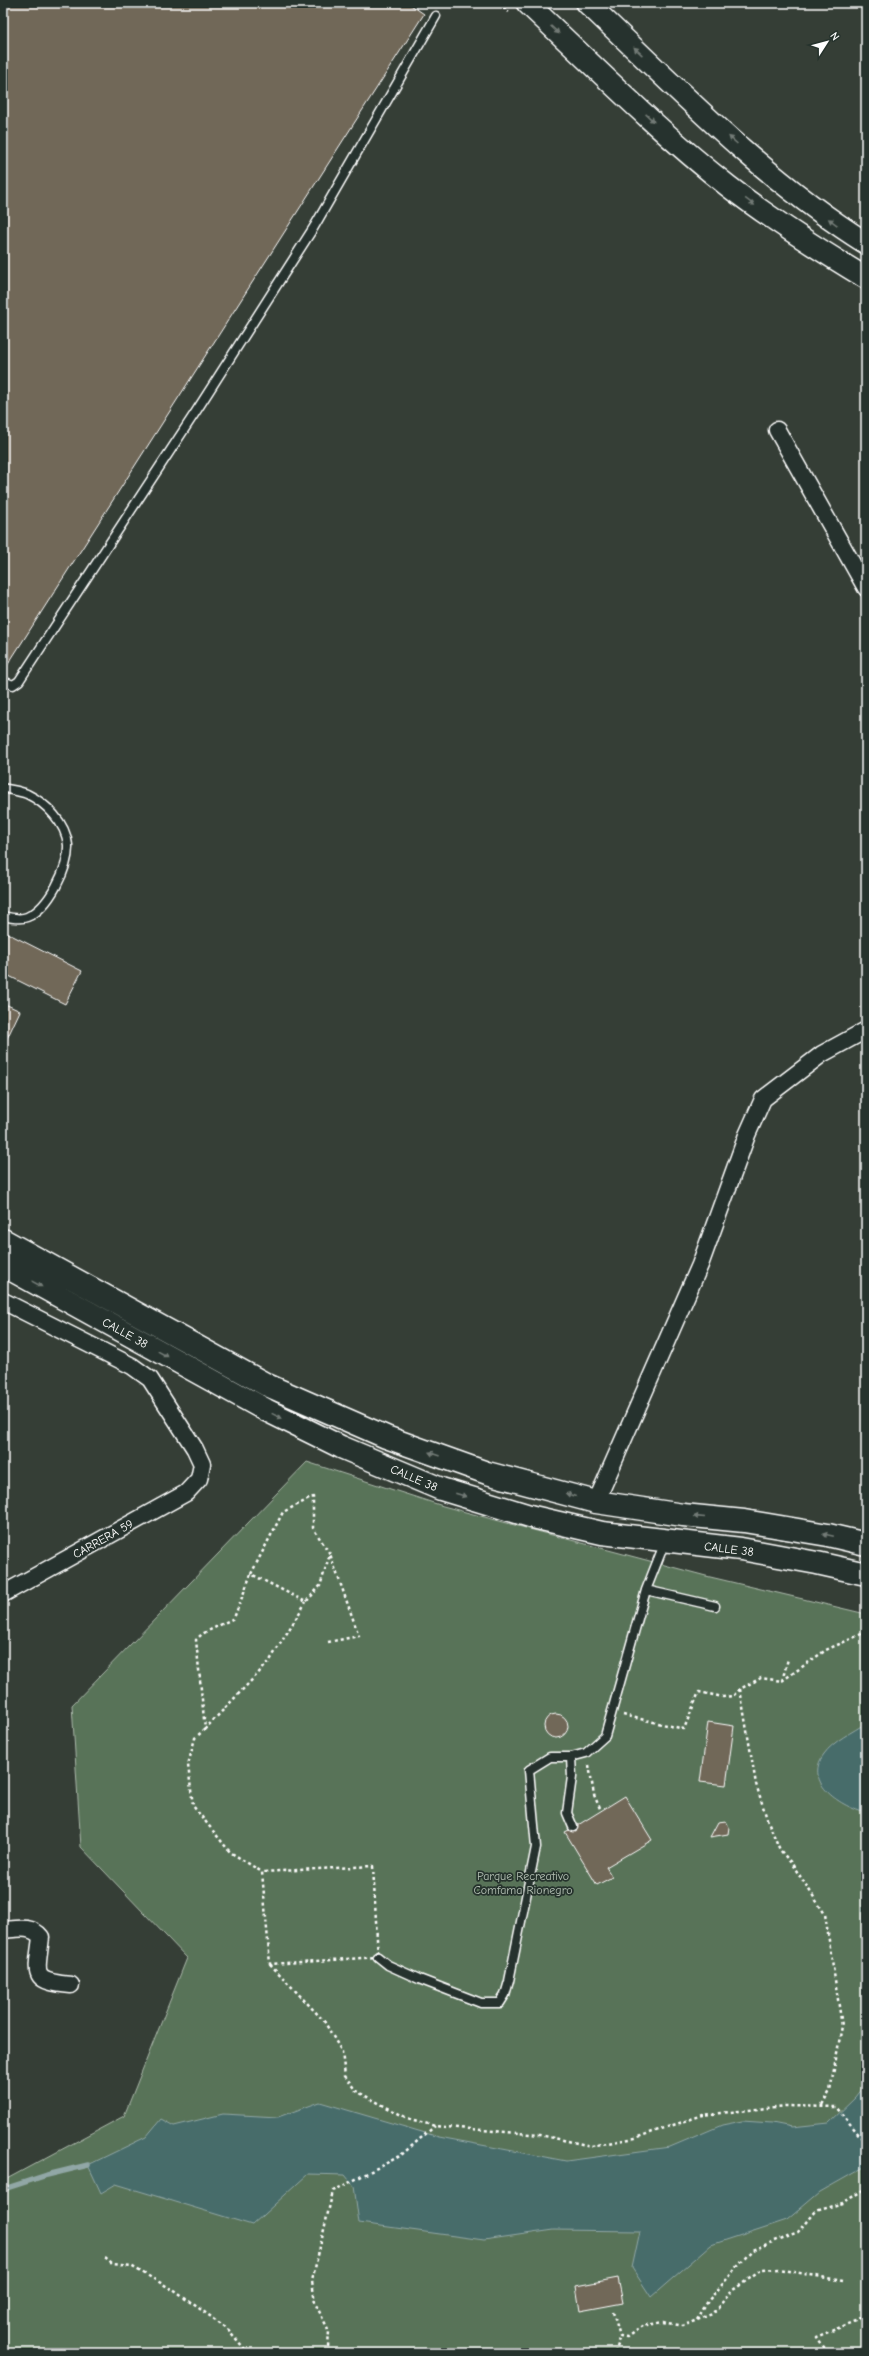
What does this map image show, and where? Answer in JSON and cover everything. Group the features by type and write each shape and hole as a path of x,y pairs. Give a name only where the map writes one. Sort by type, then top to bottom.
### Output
{"main road":[{"name":"CALLE 38","path":"3,1240 267,1385 386,1436 487,1473 596,1502 683,1515 744,1521 828,1535 866,1544"},
{"name":"CALLE 38","path":"3,1265 266,1410 341,1447 441,1489 540,1518 602,1533 665,1542 741,1550 816,1562 866,1574"}],"street":[{"path":"527,3 674,140 728,186 799,238 866,278"},
{"path":"587,3 712,122 773,176 835,224 866,243"},
{"path":"777,430 866,588"},
{"path":"596,1502 700,1265 747,1135 763,1099 822,1054 866,1030"},
{"name":"CALLE 38","path":"3,1301 132,1366 150,1379 195,1449 202,1464 199,1478"},
{"name":"CARRERA 59","path":"3,1594 186,1493 199,1478"},
{"path":"3,1930 28,1929 36,1931 41,1937 38,1968 40,1976 49,1983 71,1985"}],"lane":[{"path":"3,681 13,685 19,681 195,413 314,227 436,16"},
{"path":"3,788 27,794 51,811 61,825 68,844 67,860 54,891 42,907 27,917 14,918 3,916"},
{"path":"378,1957 388,1965 481,2004 500,2003 506,1995 536,1847 529,1770 550,1757 571,1757 586,1753 605,1736 646,1590 665,1542"},
{"path":"646,1590 715,1606"},
{"path":"571,1757 572,1777 567,1813 573,1827"}],"path":[{"path":"205,1729 196,1640 202,1634 234,1618 251,1574 283,1512 314,1496 313,1528 330,1554 359,1636 328,1642"},
{"path":"270,1964 378,1957 373,1866 262,1872 230,1852 193,1806 188,1765 195,1738 269,1662 306,1602 320,1586 330,1554"},
{"path":"251,1574 306,1602"},
{"path":"612,1712 684,1729 699,1692 723,1697 733,1696 740,1688 761,1678 782,1681 826,1650 866,1632"},
{"path":"782,1681 788,1659"},
{"path":"740,1688 756,1784 767,1819 780,1850 792,1864 825,1914 842,2026 830,2091 822,2106"},
{"path":"586,1753 594,1795 601,1811"},
{"path":"262,1872 270,1964 324,2021 342,2052 345,2076 356,2091 408,2118 435,2126 540,2135 591,2146 635,2138 703,2115 785,2106 822,2106 836,2107 866,2143"},
{"path":"326,2353 328,2348 328,2331 315,2303 312,2281 333,2191 400,2156 430,2132 435,2126"},
{"path":"697,2321 708,2301 752,2250 798,2232 815,2211 843,2203 866,2188"},
{"path":"105,2258 112,2264 131,2266 173,2290 227,2328 248,2353"},
{"path":"620,2336 627,2337 642,2326 662,2322 682,2326 697,2321 712,2314 733,2290 762,2270 778,2269 843,2281"},
{"path":"612,2312 620,2336 614,2353"},
{"path":"827,2353 816,2337 866,2317"}],"green space":[{"name":"Parque Recreativo Comfama Rionegro","path":"307,1462 443,1506 706,1576 866,1614 866,2353 3,2353 3,2181 124,2116 187,1958 81,1847 72,1705"}],"water":[{"path":"866,1723 866,1813 837,1800 828,1792 818,1775 819,1765 828,1749"},
{"path":"866,1892 866,1943 862,1917"},
{"path":"866,2084 866,2166 820,2192 787,2220 711,2245 651,2297 632,2268 640,2231 553,2230 484,2240 359,2223 354,2186 345,2175 308,2174 252,2225 116,2184 101,2193 88,2165 146,2137 161,2119 174,2126 223,2114 278,2117 320,2102 439,2137 566,2161 670,2147 722,2125 742,2121 772,2123 792,2127 829,2123 856,2097"}],"building":[{"path":"3,3 408,3 424,14 3,672"},
{"path":"3,931 82,971 65,1004 3,973"},
{"path":"3,1003 20,1011 3,1047"},
{"path":"556,1714 565,1717 568,1726 565,1735 556,1738 547,1735 544,1726 547,1717"},
{"path":"708,1722 734,1726 726,1785 700,1782"},
{"path":"625,1796 652,1840 606,1867 612,1877 597,1885 565,1832 569,1830 576,1832 578,1825"},
{"path":"726,1821 729,1827 728,1834 710,1837 718,1822"},
{"path":"618,2278 623,2303 580,2311 576,2286"}],"waterway":[{"path":"3,2194 7,2188 47,2175 88,2165"}]}
